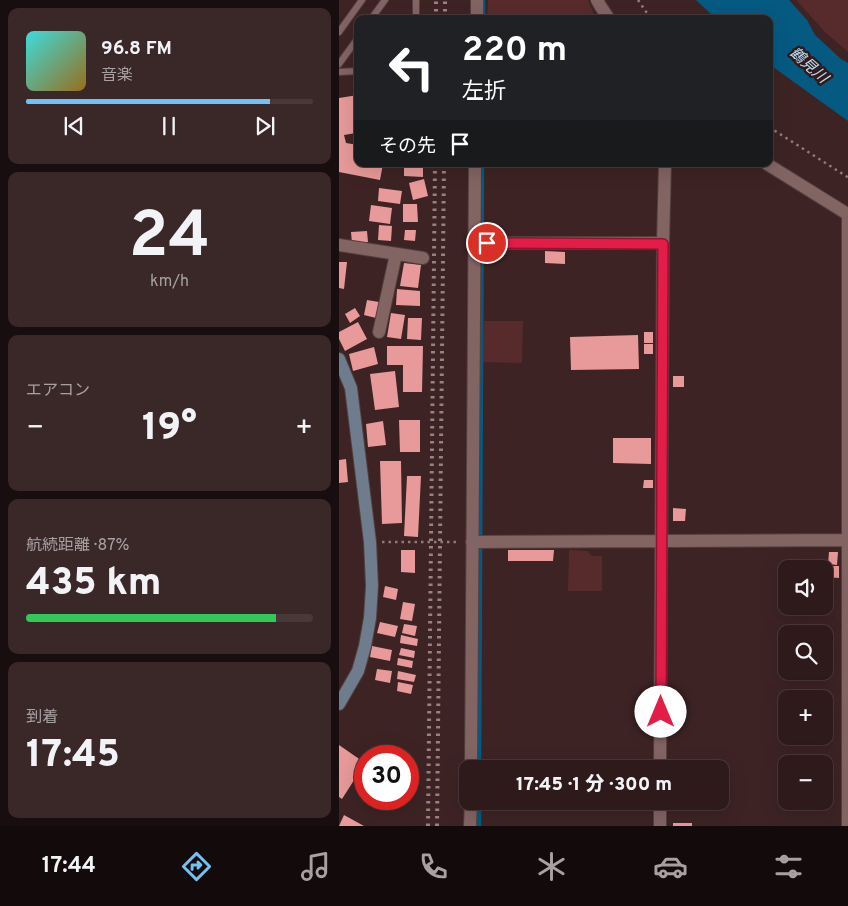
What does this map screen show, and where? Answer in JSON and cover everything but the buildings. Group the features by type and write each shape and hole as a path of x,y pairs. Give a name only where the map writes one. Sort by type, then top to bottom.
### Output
{"street":[{"path":"477,0 477,15"},
{"path":"597,0 606,15"},
{"path":"471,760 478,542 479,243 475,167"},
{"path":"660,760 665,167"},
{"path":"772,167 848,215 848,826"},
{"path":"479,243 663,244"},
{"path":"339,245 423,258"},
{"path":"379,332 395,254"},
{"path":"339,359 351,388 370,542 372,586 370,618 365,646 358,671 339,704"},
{"path":"478,542 848,540"},
{"path":"470,826 471,810"},
{"path":"660,810 660,826"}],"lane":[{"path":"339,32 362,0"},
{"path":"374,15 385,0"},
{"path":"416,0 416,15"},
{"path":"339,64 354,43"},
{"path":"339,72 354,71"}],"path":[{"path":"638,0 648,15"},
{"path":"773,130 848,178"},
{"path":"370,542 478,542"}],"shaded area":[{"path":"488,0 588,0 594,15 487,15"},
{"path":"796,0 848,0 848,52 825,32"},
{"path":"484,321 523,321 522,363 483,362"},
{"path":"569,550 587,551 592,556 602,556 602,591 568,591"}],"water":[{"name":"鶴見川","path":"696,0 789,0 807,20 815,35 848,63 848,121 773,67 773,15 712,15"}],"waterway":[{"path":"483,0 483,15"},
{"path":"479,760 482,167"},
{"path":"479,810 479,826"}],"railway":[{"path":"436,0 436,15"},
{"path":"445,0 445,15"},
{"path":"428,826 435,167"},
{"path":"437,826 444,167"}],"route":[{"path":"487,243 663,244 661,712"}]}
